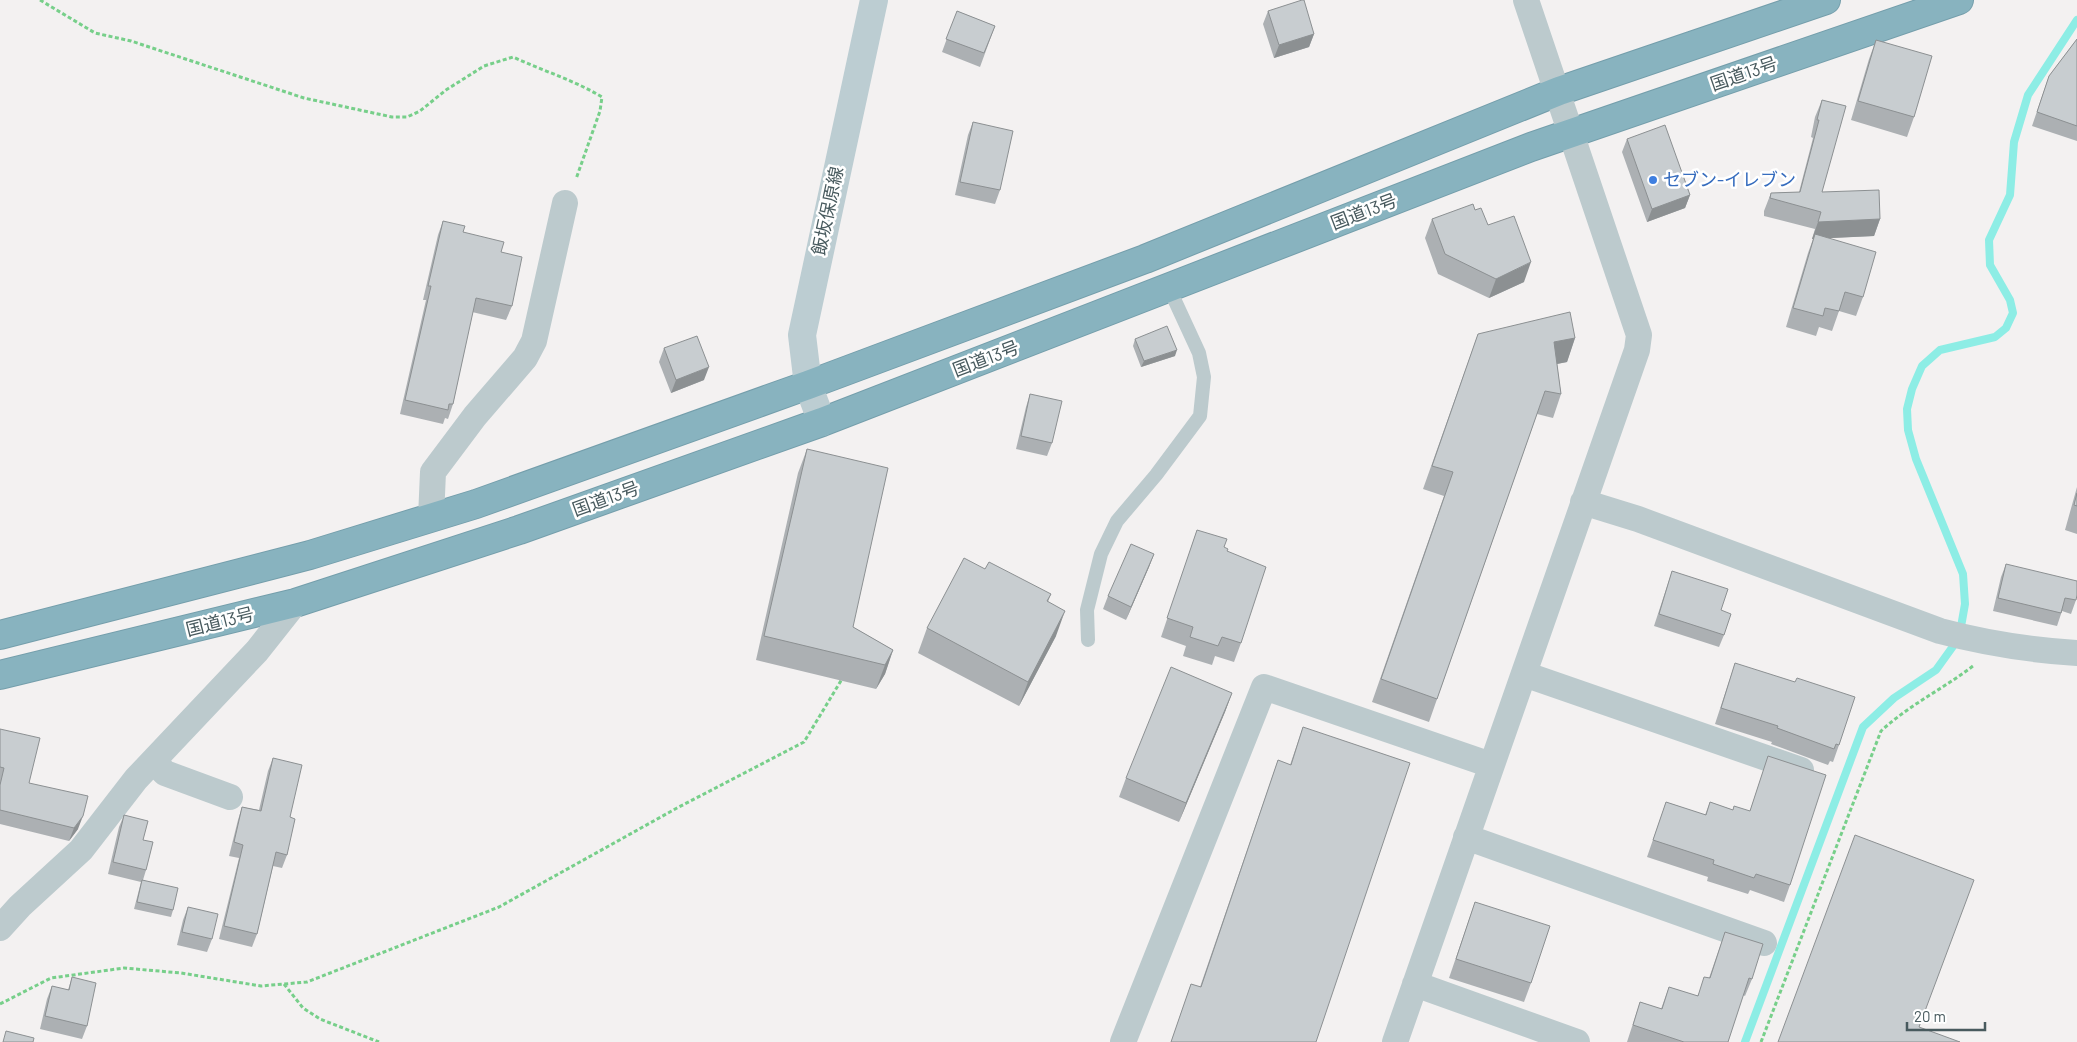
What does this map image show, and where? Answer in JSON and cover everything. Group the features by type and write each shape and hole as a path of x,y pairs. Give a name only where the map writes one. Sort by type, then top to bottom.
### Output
{"highway":[{"path":"0,636 310,555 486,500 808,385 1145,259 1559,91 1826,0"},
{"name":"国道13号","path":"0,675 295,603 519,530 822,422 1531,147 1958,0"}],"main road":[{"name":"飯坂保原線","path":"822,422 808,385 802,335 874,0"}],"street":[{"path":"1395,1042 1637,350 1639,336 1570,134 1559,91 1526,0"},
{"path":"431,518 433,472 475,416 525,358 534,341 565,204"},
{"path":"1584,502 1638,519 1940,631 1974,640 2036,650 2077,653"},
{"path":"0,928 20,906 81,850 136,779 257,651 295,603"},
{"path":"1524,674 1820,777"},
{"path":"1123,1042 1264,687 1491,765"},
{"path":"152,761 165,773 230,797"},
{"path":"1466,837 1764,944"},
{"path":"1415,984 1577,1042"}],"lane":[{"path":"1088,640 1087,610 1101,554 1117,521 1156,475 1200,416 1204,377 1199,353 1169,288"}],"path":[{"path":"40,0 95,33 131,41 304,98 392,117 407,117 420,111 446,90 484,66 513,57 545,72 580,83 602,97 597,120 565,204"},
{"path":"1761,1042 1881,731 1903,711 1944,688 2002,644"},
{"path":"0,1004 51,978 124,968 181,972 261,986 308,982 499,907 677,808 804,742 842,679"},
{"path":"284,984 303,1008 320,1019 379,1042"}],"building":[{"path":"1304,0 1314,34 1279,45 1268,11"},
{"path":"957,11 995,26 984,53 946,39"},
{"path":"2077,39 2077,126 2037,112 2049,76"},
{"path":"1876,40 1932,56 1914,117 1858,101"},
{"path":"1822,100 1846,106 1822,192 1879,190 1880,219 1818,222 1821,212 1770,198 1771,193 1800,192 1819,120 1817,120"},
{"path":"973,122 1013,131 1000,190 960,182"},
{"name":"セブン-イレブン","path":"1665,125 1690,195 1652,209 1627,139"},
{"path":"1473,204 1475,210 1481,208 1488,225 1514,216 1531,262 1496,279 1445,254 1432,219"},
{"path":"443,221 465,226 463,232 504,242 501,252 522,257 512,306 476,298 453,404 449,404 448,410 405,400 431,286 428,286"},
{"path":"1815,234 1876,252 1863,297 1845,292 1839,311 1825,308 1823,316 1793,308"},
{"path":"1570,312 1575,338 1554,342 1561,394 1545,391 1437,699 1381,679 1453,472 1432,466 1478,334"},
{"path":"1167,326 1177,350 1144,361 1135,339"},
{"path":"697,336 709,367 676,380 664,348"},
{"path":"1030,394 1062,401 1052,443 1021,436"},
{"path":"807,449 888,468 853,627 893,650 885,665 764,636"},
{"path":"2077,493 2077,506 2074,505"},
{"path":"1197,530 1227,539 1224,547 1228,549 1227,551 1266,567 1241,643 1222,637 1218,646 1190,637 1193,627 1167,618"},
{"path":"1131,544 1154,554 1131,607 1108,596"},
{"path":"964,558 985,569 989,562 1051,594 1047,601 1065,611 1028,682 927,628"},
{"path":"2006,564 2077,581 2076,600 2065,598 2061,613 1998,598"},
{"path":"1672,571 1728,589 1721,610 1731,614 1724,635 1659,614"},
{"path":"1735,663 1795,682 1797,678 1855,697 1839,745 1836,744 1834,749 1777,728 1778,726 1721,708"},
{"path":"1171,667 1232,693 1186,803 1126,778"},
{"path":"1303,727 1410,763 1316,1042 1171,1042 1191,984 1201,987 1278,760 1291,765"},
{"path":"0,729 40,738 29,783 88,796 83,816 74,828 0,810 0,785 4,768 0,767"},
{"path":"1768,756 1826,775 1790,885 1756,874 1754,878 1713,864 1714,860 1653,840 1666,802 1706,815 1710,802 1733,810 1734,806 1750,811"},
{"path":"273,758 302,765 290,817 295,819 287,855 276,852 257,934 224,926 243,845 234,842 242,807 261,811"},
{"path":"124,815 148,821 143,840 153,842 146,870 113,862"},
{"path":"1855,835 1974,880 1919,1027 1960,1042 1778,1042"},
{"path":"142,880 178,888 173,910 137,902"},
{"path":"1475,902 1550,926 1531,983 1456,959"},
{"path":"188,907 218,914 212,939 182,932"},
{"path":"1725,932 1763,944 1752,979 1749,978 1728,1042 1684,1042 1633,1025 1640,1002 1662,1009 1669,987 1698,996 1704,977 1710,978"},
{"path":"72,977 96,983 87,1026 45,1016 52,986 69,990"},
{"path":"6,1031 34,1038 33,1042 3,1042"}],"waterway":[{"path":"1745,1042 1863,727 1894,698 1936,670 1959,638 1965,604 1963,574 1916,459 1908,430 1907,409 1912,389 1922,366 1940,350 1995,337 2006,328 2013,313 2010,300 1990,265 1989,240 2010,195 2014,142 2028,95 2077,20"}],"place":[{"name":"セブン-イレブン","path":"1653,180"}]}
